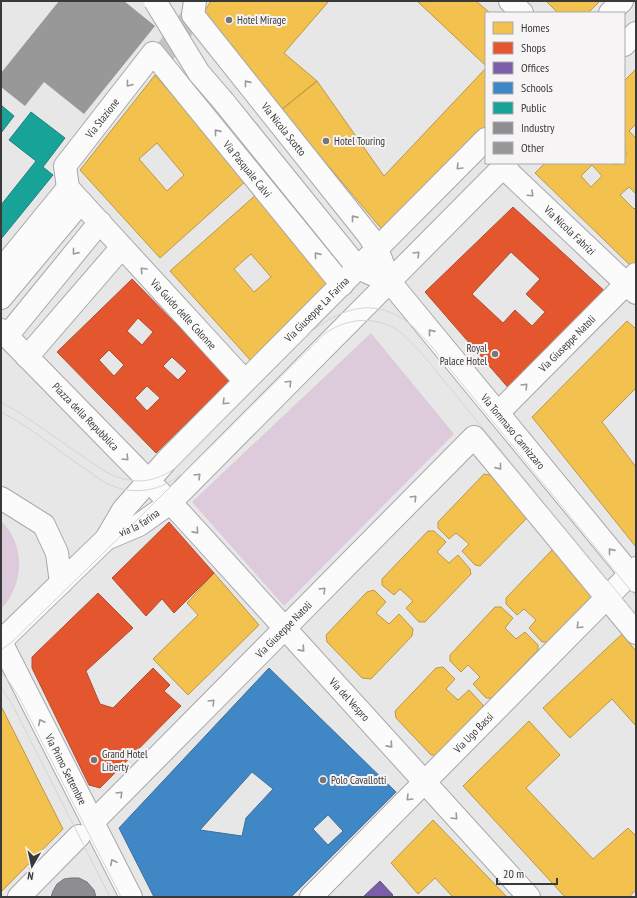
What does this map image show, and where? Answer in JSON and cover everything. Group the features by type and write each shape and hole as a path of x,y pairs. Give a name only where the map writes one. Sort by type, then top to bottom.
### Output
{"street":[{"path":"155,1 199,73 358,268 390,282"},
{"path":"510,1 521,12"},
{"path":"611,12 622,1"},
{"name":"Via Nicola Scotto","path":"194,8 369,236 377,249 390,282"},
{"path":"625,44 636,33"},
{"name":"Via Stazione","path":"75,195 65,166 154,53"},
{"name":"Via Pasquale Calvi","path":"154,53 342,285"},
{"name":"Via Giuseppe La Farina","path":"106,539 122,510 167,460 485,140"},
{"path":"170,503 505,165"},
{"name":"Via Nicola Fabrizi","path":"505,165 633,284"},
{"path":"1,270 75,195"},
{"path":"1,298 75,195"},
{"name":"Via Guido delle Colonne","path":"75,195 245,381"},
{"path":"4,333 100,222"},
{"path":"27,357 122,247"},
{"name":"Via Tommaso Cannizzaro","path":"390,282 634,575"},
{"name":"Via Giuseppe Natoli","path":"498,413 633,284"},
{"name":"Piazza della Repubblica","path":"4,333 170,503"},
{"name":"Via Giuseppe Natoli","path":"19,897 474,437 607,598"},
{"path":"1,498 44,525 58,553 61,583"},
{"name":"via la farina","path":"106,539 139,525 170,503"},
{"name":"Via del Vespro","path":"170,503 529,897"},
{"path":"1,642 106,539"},
{"name":"Via Ugo Bassi","path":"311,897 607,598 634,575"},
{"path":"607,598 636,633"},
{"name":"Via Primo Settembre","path":"1,642 86,829 131,897"}],"shaded area":[{"path":"371,333 454,434 284,606 192,502"},
{"path":"1,521 9,530 15,541 19,565 18,577 14,589 9,600 1,609"}],"building: Homes":[{"path":"211,1 329,1 284,53 317,81 281,110 203,13"},
{"path":"417,1 476,1 489,12 485,12 485,65"},
{"path":"546,1 600,1 589,12 557,12"},
{"path":"485,69 485,127 385,233 281,110 317,81 384,176"},
{"path":"636,69 636,124 629,131 636,138 636,192 635,193 629,187 620,195 634,209 636,207 636,267 634,269 535,173 544,164 625,164 625,156 627,154 625,151 625,80","holes":["592,165 602,176 591,187 581,176"]},
{"path":"155,75 247,180 160,258 80,170","holes":["157,143 184,175 167,191 139,159"]},
{"path":"258,193 331,283 252,362 170,271","holes":["251,254 271,277 254,292 234,269"]},
{"path":"627,321 636,329 636,388 602,422 636,467 636,547 532,417"},
{"path":"484,474 490,475 513,499 527,518 480,566 475,565 462,551 469,544 456,533 449,539 438,528 438,522"},
{"path":"428,531 434,531 446,542 437,552 449,563 458,555 470,569 471,574 425,622 419,622 406,608 413,601 400,589 394,595 382,585 382,579"},
{"path":"552,550 558,551 594,594 548,642 542,642 529,628 536,620 524,609 517,615 506,604 506,598"},
{"path":"214,573 259,625 188,695 153,659 198,615 187,603"},
{"path":"374,590 386,602 376,613 389,624 399,614 413,629 412,636 371,679 362,678 327,642 326,635 367,592"},
{"path":"495,607 501,607 513,618 505,628 516,639 525,632 538,645 538,650 492,698 486,698 473,684 480,677 468,665 461,672 450,661 450,655"},
{"path":"622,634 636,651 636,726 612,699 570,738 543,708"},
{"path":"443,667 455,679 446,689 458,700 469,690 483,705 481,713 440,755 431,755 396,718 395,711 436,668"},
{"path":"1,706 63,829 1,892"},
{"path":"529,721 560,755 526,788 593,859 628,828 636,836 636,890 629,897 565,897 463,786"},
{"path":"433,820 507,897 453,897 435,878 418,894 391,863"}],"building: Shops":[{"path":"513,207 609,295 511,391 425,292","holes":["511,252 540,279 526,294 545,312 532,326 515,310 503,323 472,294"]},
{"path":"132,279 231,380 156,453 57,352","holes":["138,318 153,332 142,345 127,331","109,350 124,365 114,376 99,360","172,357 187,371 178,380 163,366","147,386 160,398 147,411 135,398"]},
{"path":"169,522 214,573 174,613 162,599 146,616 112,578"},
{"path":"98,593 133,628 86,671 100,704 113,708 153,668 170,685 164,691 181,706 100,788 89,785 32,668 32,657"}],"building: Offices":[{"path":"380,881 393,895 391,897 363,897"}],"building: Schools":[{"name":"Polo Cavallotti","path":"269,668 396,792 291,897 154,897 119,828","holes":["252,772 273,789 246,818 242,836 200,830","328,815 343,831 328,845 313,829"]}],"building: Public":[{"path":"1,105 14,116 1,133"},
{"path":"31,112 65,138 43,167 53,175 1,239 1,205 36,161 9,140"}],"building: Industry":[{"path":"79,878 87,882 94,890 96,897 51,897 57,884 64,879"}],"building: Other":[{"path":"59,1 124,1 155,26 84,114 44,82 25,106 1,87 1,73"}],"tunnel":[{"path":"159,60 193,15"}],"tram line":[{"path":"1,402 23,415 104,471 131,480 148,480 156,478 174,469 306,336 317,327 340,314 352,310 365,308 390,312 411,325 432,347 636,597"},
{"path":"1,412 11,417 104,482 122,489 152,489 167,483 185,472 323,335 340,325 349,322 368,321 387,325 400,332 423,355 636,615"},
{"path":"1,650 12,642 174,483"},
{"path":"1,672 20,699 121,897"},
{"path":"1,687 12,704 110,897"}],"place":[{"name":"Hotel Mirage","path":"229,20"},
{"name":"Hotel Touring","path":"326,141"},
{"name":"Royal Palace Hotel","path":"495,354"},
{"name":"Grand Hotel Liberty","path":"94,760"},
{"name":"Polo Cavallotti","path":"323,780"}]}
